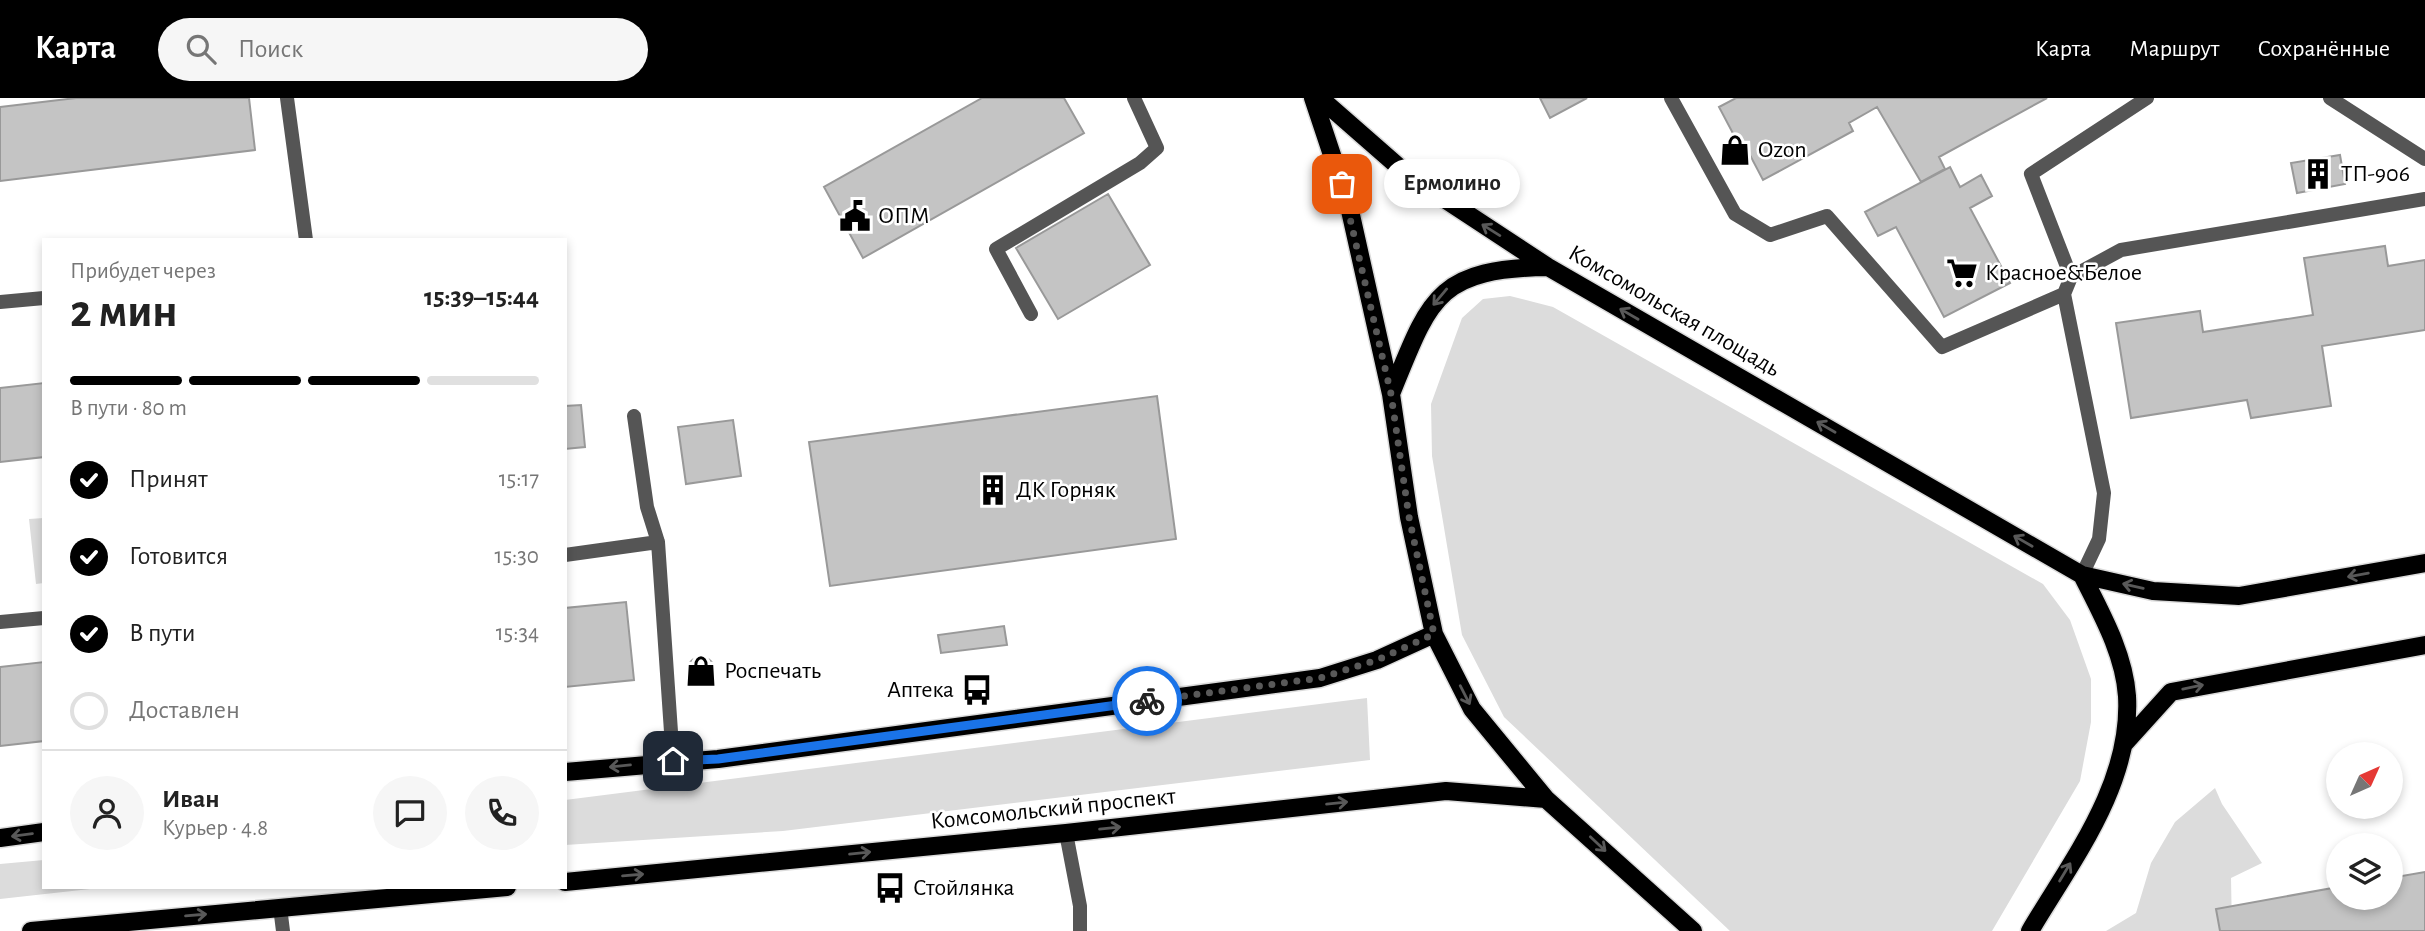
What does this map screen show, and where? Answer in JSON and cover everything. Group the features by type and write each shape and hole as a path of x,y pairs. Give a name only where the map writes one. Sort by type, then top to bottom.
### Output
{"main road":[{"path":"1313,98 1349,206 1391,394 1409,517 1434,634 1472,709 1546,799 1693,931"},
{"path":"1320,98 1408,175 1548,267"},
{"name":"Комсомольская площадь","path":"1391,394 1421,320 1451,284 1502,268 1548,267 2082,575"},
{"path":"2082,575 2153,591 2239,596 2425,563"},
{"path":"2030,931 2104,806 2124,744 2127,695 2110,632 2082,575"},
{"path":"567,772 718,759 1320,678 1377,660 1434,634"},
{"path":"2124,744 2171,692 2425,645"},
{"name":"Комсомольский проспект","path":"567,882 1066,833 1446,791 1546,799"},
{"path":"0,838 42,832"},
{"path":"31,931 484,889"}],"lane":[{"path":"287,98 306,238"},
{"path":"1031,314 996,250 1140,163 1157,148 1134,98"},
{"path":"1671,98 1735,214 1770,235 1827,216 1942,347 2064,294"},
{"path":"2071,277 2031,174 2147,98"},
{"path":"2330,98 2425,159"},
{"path":"2082,575 2099,538 2104,493 2064,294 2071,277 2121,250 2425,199"},
{"path":"0,302 42,298"},
{"path":"634,416 647,507 658,542 673,761"},
{"path":"567,555 658,542"},
{"path":"0,622 42,618"},
{"path":"1066,833 1080,906 1080,931"},
{"path":"280,907 283,931"}],"shaded area":[{"path":"1510,296 1553,307 2043,584 2070,620 2091,679 2091,722 2080,781 1992,931 1730,931 1504,717 1462,635 1432,456 1431,404 1462,318 1483,299"},
{"path":"42,518 42,583 36,584 29,519"},
{"path":"1367,698 1370,760 783,831 567,845 567,800"},
{"path":"2215,788 2222,804 2262,863 2231,878 2232,931 2106,931 2136,913 2151,863 2175,822"},
{"path":"42,860 42,889 90,889 0,899 0,864"}],"building":[{"path":"76,98 249,98 255,150 0,181 0,107"},
{"path":"982,98 1064,98 1084,133 863,258 824,187"},
{"path":"1540,98 1587,98 1550,118"},
{"path":"1736,98 2047,98 1939,157 1945,169 1921,182 1877,107 1849,123 1853,131 1763,180 1741,138 1737,141 1719,107"},
{"name":"ТП-906","path":"2340,155 2345,184 2297,193 2291,163"},
{"path":"1950,167 1960,187 1981,175 1992,196 1970,208 2010,283 1944,317 1896,227 1878,236 1865,212"},
{"path":"1108,194 1150,265 1058,319 1016,248"},
{"path":"2385,246 2388,266 2425,260 2425,330 2322,346 2331,406 2251,418 2247,400 2131,418 2116,323 2200,311 2203,332 2313,315 2304,258"},
{"path":"42,383 42,457 0,462 0,388"},
{"name":"ДК Горняк","path":"1157,396 1176,539 830,586 809,442"},
{"path":"581,405 585,447 567,449 567,406"},
{"path":"733,420 741,476 686,484 678,427"},
{"path":"626,602 634,680 567,687 567,608"},
{"path":"1004,626 1007,645 941,653 938,635"},
{"name":"Роспечать","path":"701,657 711,661 715,671 711,681 701,685 691,681 687,671 691,661"},
{"path":"42,662 42,741 0,746 0,667"},
{"path":"2425,872 2425,931 2220,931 2216,909 2326,889 2326,910 2403,910 2403,876"}],"way so far":[{"path":"1147,701 1320,678 1377,660 1434,634 1409,517 1391,394 1342,184"}],"place":[{"name":"Ozon","path":"1735,150"},
{"name":"ТП-906","path":"2318,174"},
{"name":"Ермолино","path":"1342,184"},
{"name":"ОПМ","path":"855,216"},
{"name":"Красное&Белое","path":"1962,273"},
{"name":"ДК Горняк","path":"993,490"},
{"name":"Роспечать","path":"701,671"},
{"name":"Аптека","path":"977,690"},
{"name":"Стойлянка","path":"890,888"}],"route":[{"path":"673,761 718,759 1147,701"}]}
